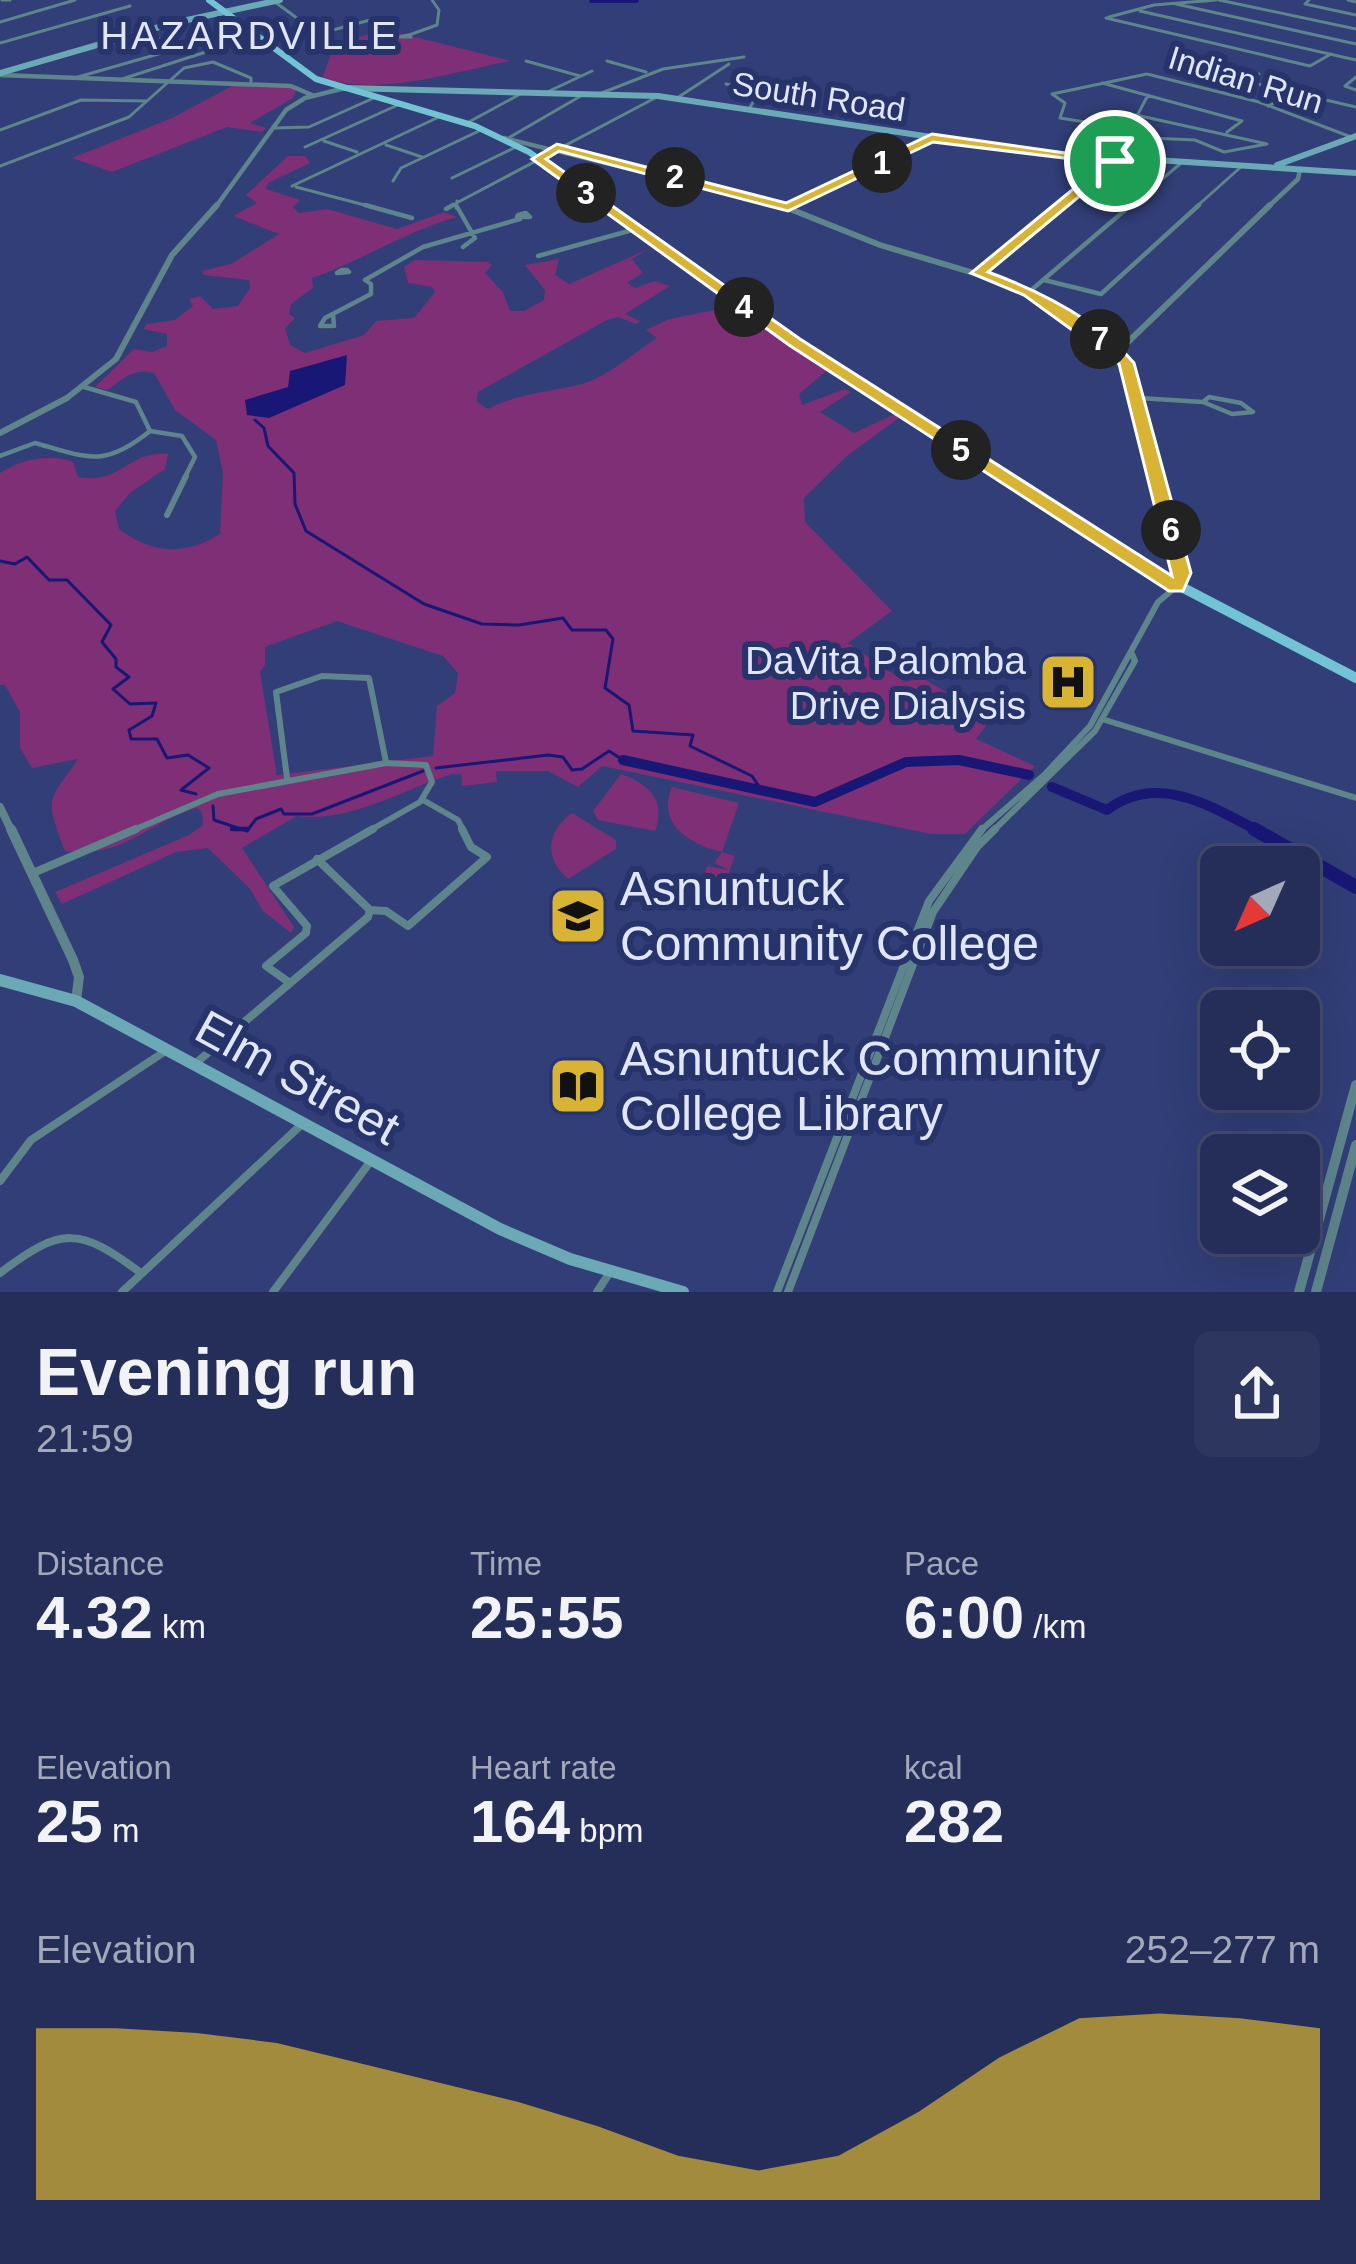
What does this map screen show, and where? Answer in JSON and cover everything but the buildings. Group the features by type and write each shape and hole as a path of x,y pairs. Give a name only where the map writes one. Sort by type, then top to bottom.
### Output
{"main road":[{"path":"209,0 308,74 507,138 821,360 1179,580 1356,682"},
{"path":"0,74 142,32 278,1"},
{"name":"South Road","path":"345,88 658,96 1115,161 1356,173"},
{"path":"372,96 380,88"},
{"path":"1272,167 1354,136"},
{"path":"1300,158 1300,169"},
{"name":"Elm Street","path":"0,980 76,1001 496,1227 610,1272 683,1292"}],"street":[{"path":"1,1 10,0"},
{"path":"0,22 75,0"},
{"path":"409,35 437,26 439,10 432,0"},
{"path":"1330,54 1310,65 1106,18 1154,5 1218,0 1356,29"},
{"path":"1309,0 1305,4 1356,15"},
{"path":"1348,0 1356,2"},
{"path":"278,1 328,41 322,48"},
{"path":"1176,4 1356,44"},
{"path":"0,43 130,7"},
{"path":"1141,11 1356,60"},
{"path":"318,34 370,20"},
{"path":"78,77 249,28"},
{"path":"142,32 177,46"},
{"path":"122,79 212,50"},
{"path":"182,59 194,64"},
{"path":"526,61 580,76"},
{"path":"607,61 650,74"},
{"path":"0,166 122,120 166,81 194,64 213,62 248,76 251,84"},
{"path":"599,94 650,74 717,66 677,98"},
{"path":"545,92 592,70"},
{"path":"0,74 297,87 314,95"},
{"name":"Indian Run","path":"1129,128 1058,116 1065,103 1052,94 1144,74 1268,106 1354,136"},
{"path":"1220,92 1259,74"},
{"path":"1356,77 1345,86 1356,90"},
{"path":"1245,81 1296,93"},
{"path":"1101,82 1242,121 1227,132"},
{"path":"726,84 760,92 748,110"},
{"path":"0,433 84,387 124,350 172,255 226,196 289,106 345,88"},
{"path":"1268,106 1309,91 1356,107"},
{"path":"467,123 524,92"},
{"path":"507,138 586,94"},
{"path":"978,273 1115,161 1148,95"},
{"path":"274,128 309,127 372,96"},
{"path":"446,209 658,96"},
{"path":"0,130 81,100 147,101"},
{"path":"305,147 400,104"},
{"path":"412,218 292,186 442,116"},
{"path":"1126,136 1195,140 1224,152 1267,144 1136,116"},
{"path":"393,181 398,170 483,129"},
{"path":"507,138 788,207 880,244 1029,292 1112,348 1130,368 1138,398 1179,580 1158,602 1132,654 1125,657 1099,718 1059,765 978,840 933,903 777,1292"},
{"path":"788,207 932,138"},
{"path":"321,140 361,153"},
{"path":"382,144 422,157"},
{"path":"452,178 518,146"},
{"path":"1029,292 1180,164"},
{"path":"1044,280 1101,294 1242,166"},
{"path":"1112,348 1128,342 1298,179 1300,169"},
{"path":"457,201 456,208 474,240 463,247"},
{"path":"364,280 393,268 423,247 520,219"},
{"path":"538,256 637,229"},
{"path":"333,314 371,294 370,284 347,274"},
{"path":"84,387 136,402 150,431"},
{"path":"1138,398 1203,402 1232,414 1252,412 1223,398 1209,397 1203,402"},
{"path":"0,456 35,443 71,457 99,458 124,450 150,431 182,436 195,457 167,515"},
{"path":"287,778 276,692 285,685 350,673 369,678 386,763"},
{"path":"1099,718 1356,798"},
{"path":"33,873 175,808 287,778 386,763 416,761 428,768 430,788 422,800 273,886 308,926 266,967 290,983"},
{"path":"317,859 370,910 386,911 408,926 487,857 471,848 458,820 422,800"},
{"path":"0,806 74,960 79,977 76,1001"},
{"path":"194,1065 370,910"},
{"path":"788,1292 890,1009"},
{"path":"0,1181 5,1155 144,1071 167,1050"},
{"path":"1299,1292 1356,1085"},
{"path":"122,1292 301,1125"},
{"path":"1316,1292 1356,1145"},
{"path":"273,1292 370,1162"},
{"path":"1324,1201 1339,1208"},
{"path":"0,1274 52,1235 68,1232 98,1240 141,1273"},
{"path":"597,1292 610,1272"}],"shaded area":[{"path":"383,29 511,61 392,84 322,78 334,46"},
{"path":"234,85 297,88 293,98 250,123 266,128 262,132 227,127 112,172 72,158 172,118"},
{"path":"288,156 305,156 310,163 268,183 266,189 300,200 293,207 299,213 327,209 397,229 444,212 457,217 312,278 313,288 291,304 289,314 295,318 285,328 290,345 305,353 364,335 376,321 414,318 435,292 432,287 408,283 404,267 415,260 487,262 492,265 485,273 503,292 510,311 524,311 544,300 545,290 525,265 559,259 555,275 569,284 651,248 632,259 643,273 627,283 635,288 655,281 670,286 625,314 640,321 636,324 618,317 605,321 478,392 477,402 488,409 522,396 591,381 657,338 646,330 669,319 736,306 829,369 799,394 802,405 845,389 851,392 820,412 854,433 895,414 900,417 847,456 804,498 805,522 892,611 848,643 905,682 921,677 991,719 976,739 1035,766 965,834 931,834 602,766 578,787 548,771 496,771 497,782 462,786 461,774 452,774 356,810 297,816 242,848 294,927 291,933 263,911 250,889 208,848 176,852 62,904 55,892 189,835 203,825 202,813 197,808 103,850 65,851 52,800 78,759 32,768 20,748 20,712 5,685 0,685 0,473 26,461 55,458 73,462 78,477 93,478 143,457 168,454 165,469 130,493 115,511 119,529 144,543 169,549 194,546 220,534 223,473 216,440 175,410 154,373 135,373 108,390 95,387 134,349 152,352 167,346 167,334 143,329 147,324 175,320 193,306 189,299 200,296 213,309 238,306 250,288 249,280 202,271 231,264 279,234 233,216 257,203 246,195","holes":["337,621 443,656 458,673 455,693 437,706 433,756 277,775 260,672 265,647"]},
{"path":"347,355 345,385 269,418 247,415 245,400 288,387 290,371"},
{"path":"621,774 653,795 659,811 655,831 598,820 593,811"},
{"path":"672,787 739,803 722,852 688,838 672,822 668,800"},
{"path":"572,813 616,840 616,849 568,879 555,862 551,845 557,828"},
{"path":"722,852 735,856 722,891 704,878 707,866 729,870 714,863"}],"waterway":[{"path":"592,0 636,0"},
{"path":"255,420 264,428 268,446 294,473 295,504 306,531 424,604 482,624 519,625 563,618 572,630 606,630 613,639 605,688 629,705 633,731 693,735 690,746 752,776 762,791"},
{"path":"0,561 15,564 27,557 49,580 67,580 111,625 102,642 116,659 116,667 129,677 113,689 130,704 156,703 152,716 129,730 131,739 157,739 167,758 188,755 209,768 181,790 196,794"},
{"path":"436,768 548,755 563,757 572,770 582,769 609,751 623,760"},
{"path":"623,760 815,802 906,762 959,760 1029,775"},
{"path":"241,829 247,831 256,819 281,809 284,814 312,814 423,771"},
{"path":"1052,787 1107,810 1146,794 1184,797 1260,832"},
{"path":"213,806 214,820 241,829"},
{"path":"232,829 241,829"},
{"path":"241,829 248,829"},
{"path":"1254,829 1356,887"}],"place":[{"name":"DaVita Palomba Drive Dialysis","path":"1068,682"},
{"name":"Asnuntuck Community College","path":"578,916"},
{"name":"Asnuntuck Community College Library","path":"578,1086"}],"district":[{"name":"HAZARDVILLE","path":"250,35"}],"route":[{"path":"932,138 1115,161 1102,177 978,273 1029,292 1112,348 1130,368 1182,573 1176,586 1119,554 794,342 538,159 557,147 788,207 932,138"}]}
